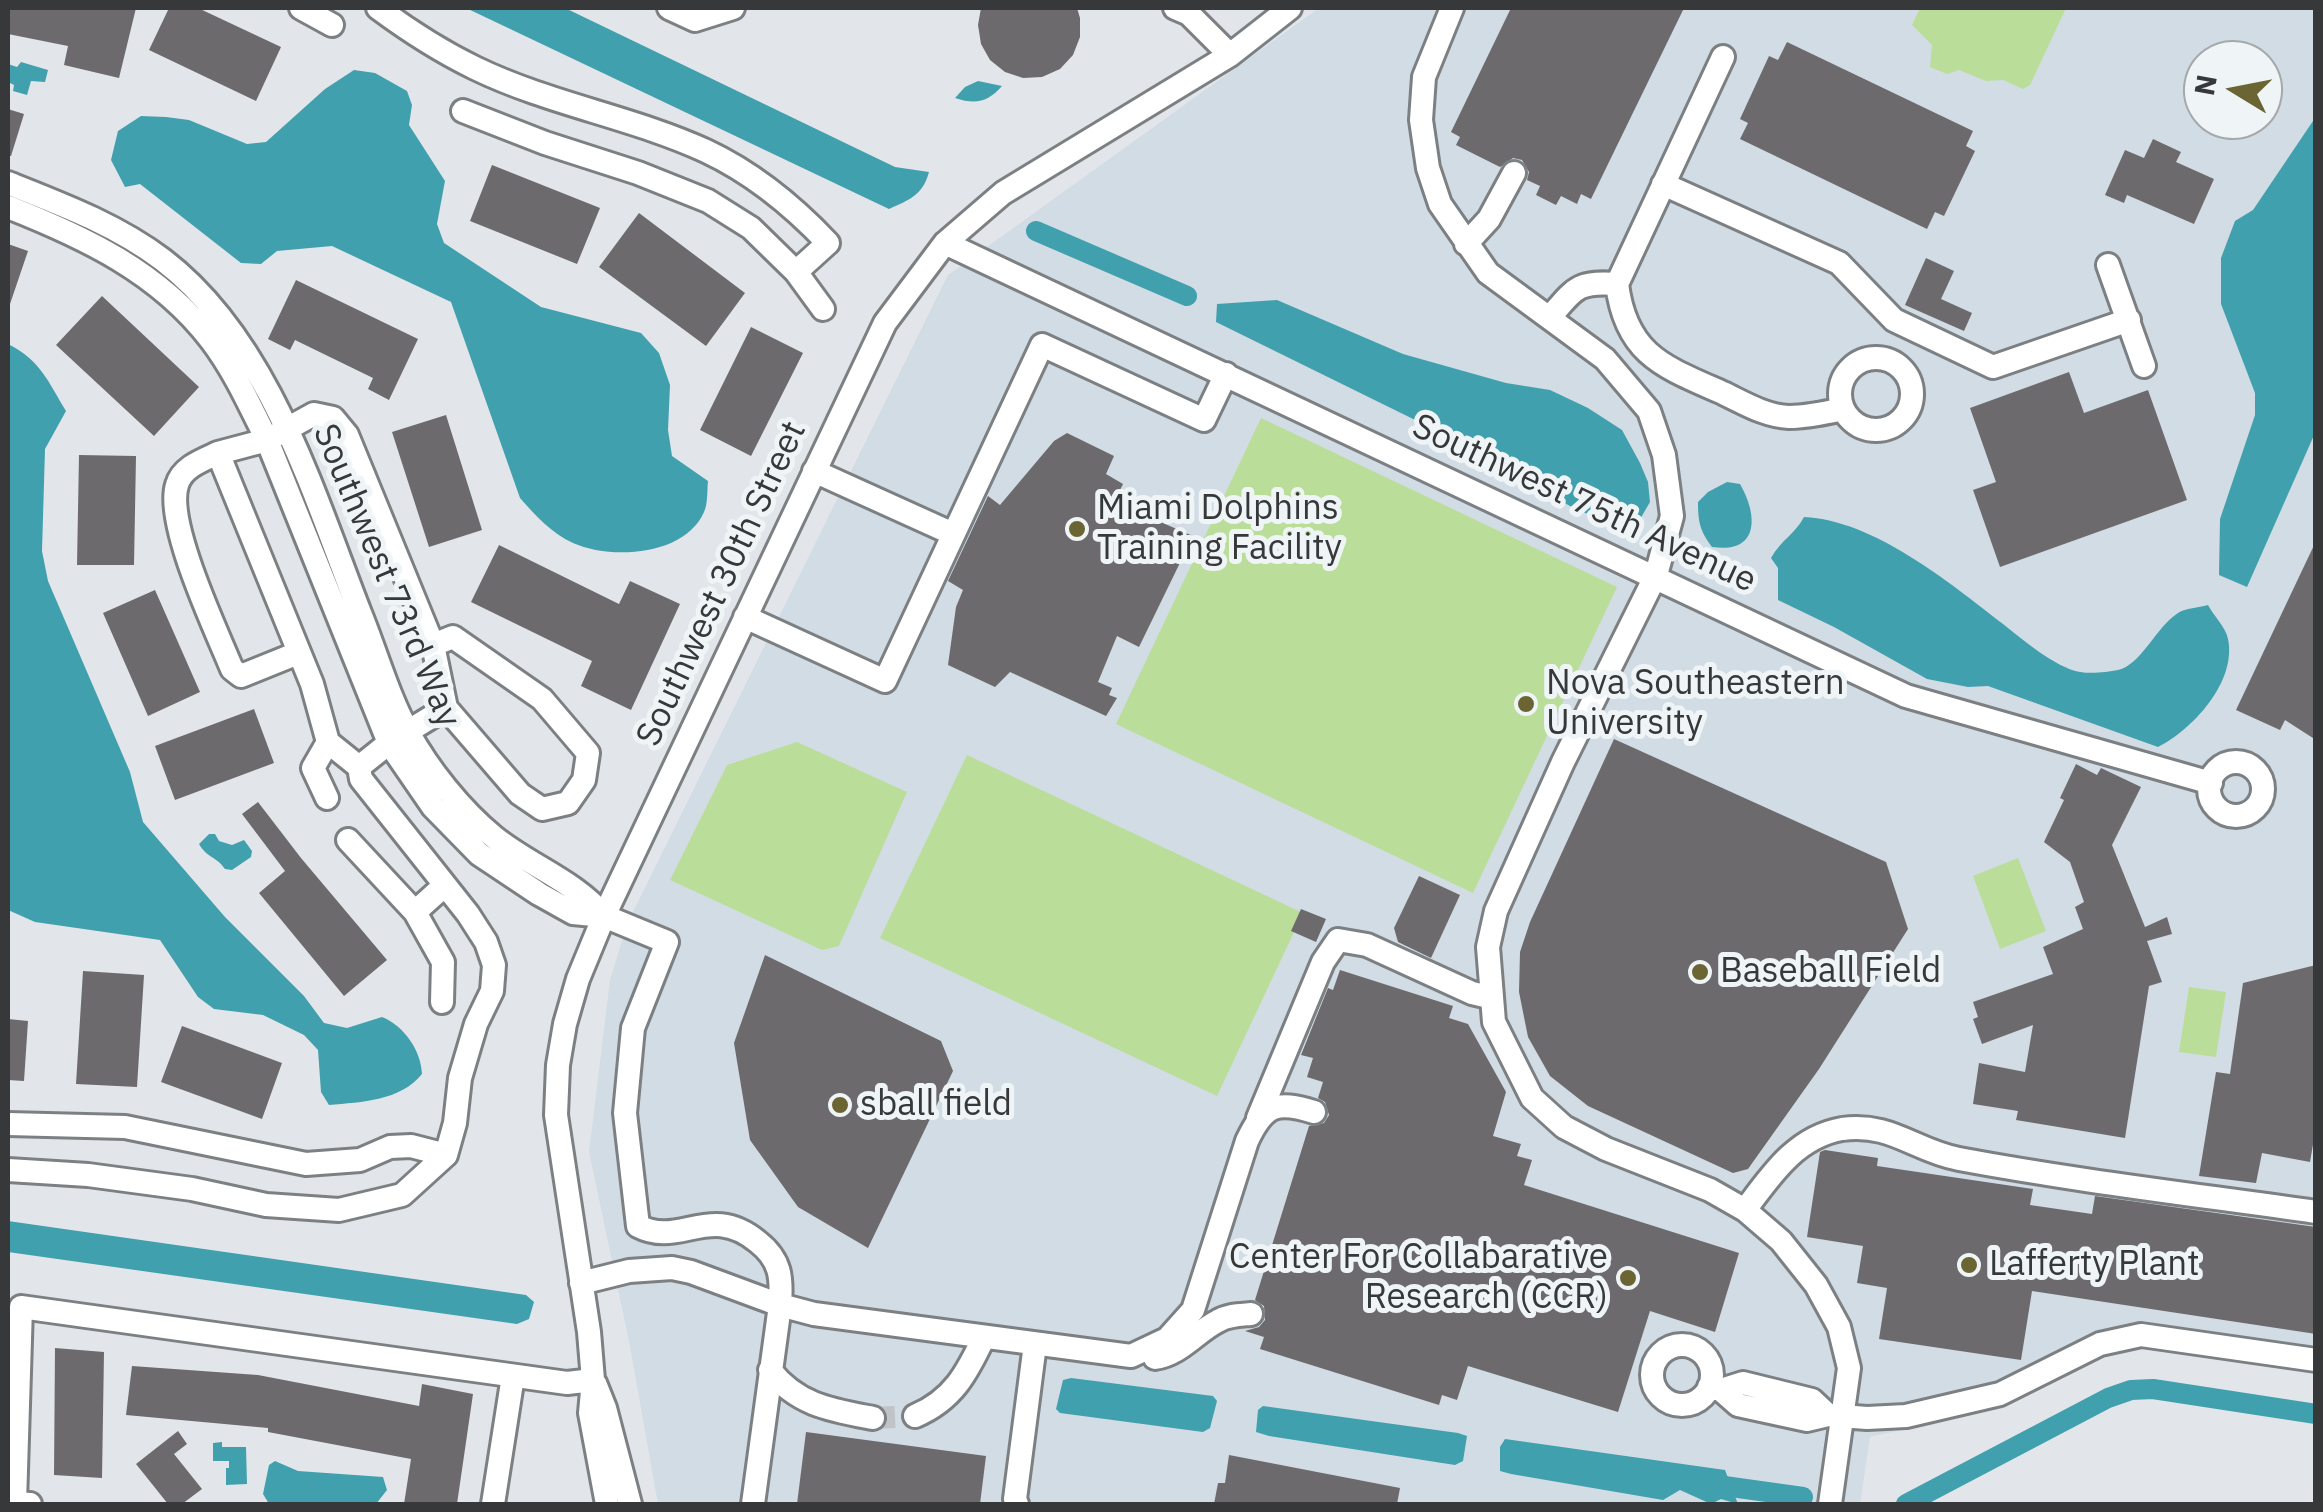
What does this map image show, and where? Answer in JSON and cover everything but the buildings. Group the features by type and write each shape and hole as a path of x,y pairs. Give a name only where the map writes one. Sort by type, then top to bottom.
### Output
{"street":[{"path":"301,8 332,25"},
{"path":"378,8 419,38 478,70 709,152 796,208 828,243 796,272"},
{"path":"670,8 696,20 733,8"},
{"path":"1175,8 1189,14 1230,55"},
{"name":"Southwest 30th Street","path":"607,1504 590,1414 593,1380 582,1283 559,1146 558,1075 572,1002 604,916 885,324 945,243 1004,193 1230,55 1290,8"},
{"path":"1452,8 1424,77 1421,120 1428,168 1440,204 1488,273 1605,359 1649,411 1664,455 1672,516 1656,575 1510,873 1496,911 1488,947 1494,1022 1532,1098 1564,1127 1606,1150 1710,1190 1745,1210 1781,1241 1816,1285 1839,1327 1850,1368 1836,1416 1830,1504"},
{"path":"1722,57 1617,284 1630,333 1648,356 1666,368 1771,415 1803,416 1843,410"},
{"path":"547,144 561,102"},
{"path":"463,111 547,144 638,172 708,202 752,228 796,272 822,308"},
{"path":"1466,244 1489,219 1514,173"},
{"name":"Southwest 73rd Way","path":"8,183 87,215 164,260 229,326 398,737 433,808 480,854 572,912 604,916 667,942 633,1028 625,1113 638,1226 652,1234 715,1223 738,1227 777,1260 782,1280 780,1305"},
{"path":"1663,184 1840,263 1894,320 1993,367 2128,320"},
{"name":"Southwest 73rd Way","path":"8,207 77,235 150,278 210,338 246,396 277,435"},
{"name":"Southwest 75th Avenue","path":"945,243 1906,696 2211,783"},
{"path":"2108,265 2144,366"},
{"path":"1550,316 1577,286 1617,284"},
{"path":"745,617 884,681 1042,345 1204,420 1226,374"},
{"path":"298,654 241,676 232,669 179,533 177,486 192,464 277,435 314,414 333,418 347,435 433,645 446,708 520,794 542,809 568,802 584,780 588,753 542,699 454,637 433,645"},
{"path":"8,1170 192,1189 266,1205 340,1210 402,1194 446,1155 455,1123 460,1078 476,1024 492,991 494,965 486,942 360,779 359,767 328,742 312,684 218,453"},
{"path":"814,471 951,533"},
{"path":"359,767 446,708"},
{"path":"327,798 313,768 328,742"},
{"path":"348,840 415,912 444,962 442,1002"},
{"path":"415,912 445,885"},
{"path":"1131,1356 1167,1340 1193,1310 1247,1141 1324,962 1338,940 1367,945 1490,997"},
{"path":"1258,1118 1289,1104 1314,1112"},
{"path":"8,1124 125,1126 306,1164 360,1160 390,1147 410,1146 446,1155"},
{"path":"1745,1210 1796,1149 1816,1136 1863,1128 1891,1132 1954,1158 2316,1212"},
{"path":"582,1283 629,1271 672,1268 814,1314 1159,1358 1180,1349 1228,1316 1250,1314 1211,1306 1193,1310"},
{"path":"752,1504 780,1305"},
{"path":"30,1504 15,1502 14,1306 567,1383 593,1380"},
{"path":"1715,1388 1738,1405 1773,1401 1807,1420 1906,1416 1982,1399 2100,1344 2141,1335 2316,1360"},
{"path":"915,1416 958,1387 984,1337"},
{"path":"1018,1504 1015,1499 1035,1344"},
{"path":"770,1370 788,1392 816,1407 873,1418"},
{"path":"493,1504 513,1376"},
{"name":"Southwest 30th Street","path":"593,1380 605,1408 630,1504"}],"shaded area":[{"name":"Nova Southeastern University","path":"1319,8 2315,8 2315,1370 2153,1346 2124,1348 1971,1414 1870,1437 1860,1504 658,1504 589,1152 610,980 627,924 948,275"}],"green space":[{"path":"1920,8 2066,8 2030,85 2023,89 2003,80 1986,81 1959,70 1947,74 1930,67 1932,45 1912,25"},
{"path":"1261,418 1617,587 1473,893 1116,724"},
{"path":"797,742 907,792 839,946 822,950 670,880 727,765"},
{"path":"967,755 1303,913 1217,1096 880,938"},
{"path":"2018,858 2046,931 2000,949 1973,876"},
{"path":"2189,987 2226,992 2216,1057 2179,1052"}],"water":[{"path":"466,8 565,8 895,167 929,172 914,196 889,209"},
{"path":"21,62 48,70 45,82 31,81 27,95 13,91 14,85 8,82 8,64 17,67"},
{"path":"354,70 375,73 407,91 412,105 409,125 445,181 437,224 444,243 541,307 641,333 659,353 670,385 668,430 672,456 708,481 704,512 681,538 646,550 607,552 573,543 538,518 520,498 451,302 332,246 277,251 261,264 241,263 140,184 125,187 111,160 118,131 141,116 189,120 247,144 266,142 325,89"},
{"path":"978,81 1002,86 981,101 955,98 965,87"},
{"path":"2315,118 2315,433 2247,587 2219,575 2220,519 2255,415 2255,393 2221,304 2221,258 2235,221 2253,210"},
{"path":"1277,300 1403,354 1506,383 1550,390 1588,408 1622,430 1648,482 1650,502 1639,521 1582,512 1533,478 1216,322 1217,304"},
{"path":"8,344 36,364 66,411 45,449 42,551 48,581 130,772 143,822 225,917 304,996 324,1023 347,1028 382,1017 404,1033 415,1048 422,1074 403,1090 380,1098 329,1105 321,1092 318,1050 304,1035 263,1015 214,1009 198,997 160,940 35,922 8,910"},
{"path":"1727,482 1740,484 1746,496 1751,530 1739,544 1712,547 1700,526 1698,502"},
{"path":"1804,517 1857,529 1883,541 1934,572 2040,652 2080,672 2126,667 2178,613 2208,605 2228,639 2226,672 2197,717 2158,747 1988,686 1968,687 1927,679 1778,600 1778,568 1771,558"},
{"path":"209,834 232,845 244,840 252,851 251,857 232,870 225,869 199,844"},
{"path":"8,1221 526,1295 534,1302 529,1319 517,1324 8,1252"},
{"path":"1063,1380 1213,1396 1217,1401 1210,1428 1203,1432 1060,1413 1056,1409"},
{"path":"1263,1406 1458,1433 1467,1436 1463,1461 1455,1465 1269,1436 1256,1432 1258,1410"},
{"path":"1505,1439 1725,1470 1738,1504 1721,1499 1711,1504 1680,1490 1663,1500 1500,1471 1500,1447"},
{"path":"222,1442 222,1447 246,1447 247,1484 226,1485 229,1461 213,1461 213,1443"},
{"path":"275,1461 298,1471 383,1477 387,1490 376,1504 269,1504 263,1494 269,1465"}],"waterway":[{"path":"1036,231 1187,296"},
{"path":"1906,1504 2108,1398 2131,1390 2153,1389 2316,1414"},
{"path":"1710,1484 1803,1497"}],"tunnel":[{"path":"873,1418 915,1416"}],"place":[{"name":"Miami Dolphins Training Facility","path":"1077,529"},
{"name":"Nova Southeastern University","path":"1526,704"},
{"name":"Baseball Field","path":"1700,972"},
{"name":"sball field","path":"840,1105"},
{"name":"Lafferty Plant","path":"1969,1265"},
{"name":"Center For Collabarative Research (CCR)","path":"1628,1278"}]}
